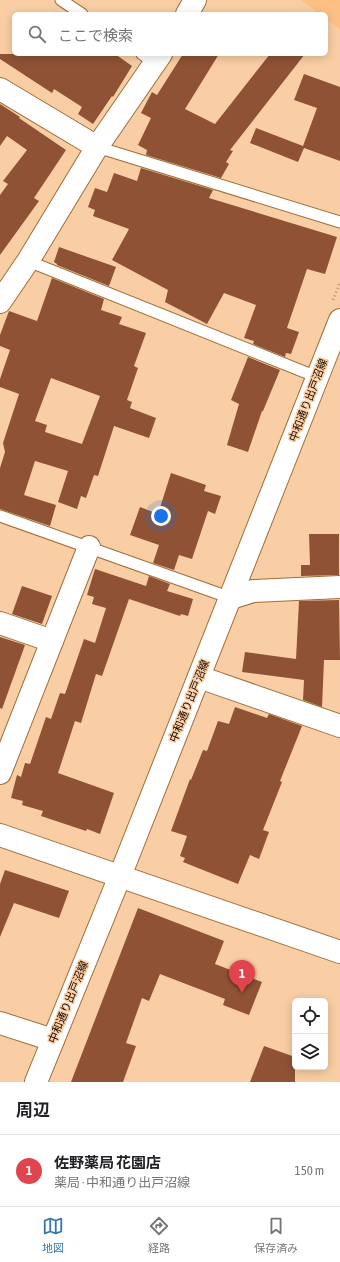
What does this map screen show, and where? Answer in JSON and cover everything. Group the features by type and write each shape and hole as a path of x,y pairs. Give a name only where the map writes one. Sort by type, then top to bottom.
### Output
{"street":[{"path":"187,12 196,0"},
{"path":"0,302 28,261 153,57"},
{"path":"0,89 97,148"},
{"name":"中和通り出戸沼線","path":"36,1082 231,598 340,320"},
{"path":"0,773 89,547"},
{"path":"231,598 253,591 340,587"},
{"path":"0,623 52,641"},
{"path":"199,677 340,726"},
{"path":"0,835 340,952"},
{"path":"0,1023 53,1040"}],"lane":[{"path":"61,0 79,12"},
{"path":"97,148 340,222"},
{"path":"28,261 317,377"},
{"path":"0,516 231,598"}],"shaded area":[{"path":"301,0 340,0 340,29 328,20 328,12 317,12"}],"building":[{"path":"0,54 12,54 12,56 118,56 132,66 113,97 112,96 93,124 78,114 82,107 54,89 52,93 0,59"},
{"path":"182,56 218,56 185,109 215,124 268,56 303,56 230,150 233,151 226,162 229,164 221,178 146,155 147,150 138,145 151,118 141,113 152,92 157,95"},
{"path":"304,74 340,87 340,161 304,148 298,162 250,143 256,128 303,146 317,108 294,100"},
{"path":"0,104 66,150 34,198 39,201 0,255 0,195 8,184 3,181 27,150 7,136 0,146"},
{"path":"141,168 213,190 209,198 337,237 325,274 307,269 287,328 299,332 291,354 286,353 285,357 253,344 254,341 244,338 256,305 224,293 207,324 165,302 168,290 112,260 129,229 93,216 95,210 88,207 95,188 107,192 114,173 137,181"},
{"path":"59,247 116,267 109,286 57,265 54,262"},
{"path":"52,278 104,299 101,310 122,317 119,324 146,333 134,366 138,368 127,400 132,402 130,408 156,418 149,438 114,426 98,476 94,475 86,498 81,496 77,509 58,502 68,471 35,461 24,495 56,505 50,526 0,509 0,468 5,452 3,443 19,394 0,387 0,379 10,350 0,346 0,335 9,311 37,321","holes":["51,378 100,396 82,444 45,432 47,425 35,421"]},
{"path":"248,357 280,370 262,411 248,452 227,445 239,404 231,400"},
{"path":"171,473 206,485 204,491 221,496 215,514 208,511 192,559 179,555 174,570 153,563 159,545 130,535 140,507 158,514"},
{"path":"309,534 339,534 339,575 301,576 301,565 310,565"},
{"path":"95,569 146,586 149,576 170,584 167,591 193,599 188,616 181,614 180,616 129,599 102,676 96,674 81,723 75,721 58,773 114,793 100,834 87,829 86,831 41,816 43,811 22,805 23,801 11,798 17,775 21,777 25,763 30,764 46,717 51,719 60,693 65,694 84,639 95,643 106,608 92,604 94,597 87,595"},
{"path":"22,586 52,596 42,624 12,614"},
{"path":"339,600 340,660 324,660 322,707 303,700 304,680 242,672 245,652 296,659 299,601"},
{"path":"0,637 25,645 2,709 0,708"},
{"path":"235,707 267,718 269,714 302,726 280,781 282,782 263,830 269,832 259,859 250,855 238,884 183,862 185,858 180,856 187,836 171,831 190,779 191,780 203,750 207,751 218,721 229,724"},
{"path":"5,870 69,891 59,918 14,903 0,937 0,884"},
{"path":"138,908 224,941 215,964 262,982 249,1015 223,1005 225,999 160,974 149,1001 142,998 126,1043 136,1046 123,1082 71,1082"},
{"path":"264,1046 292,1056 292,1070 295,1070 295,1082 250,1082"}],"place":[{"name":"佐野薬局 花園店","path":"242,993"}]}
